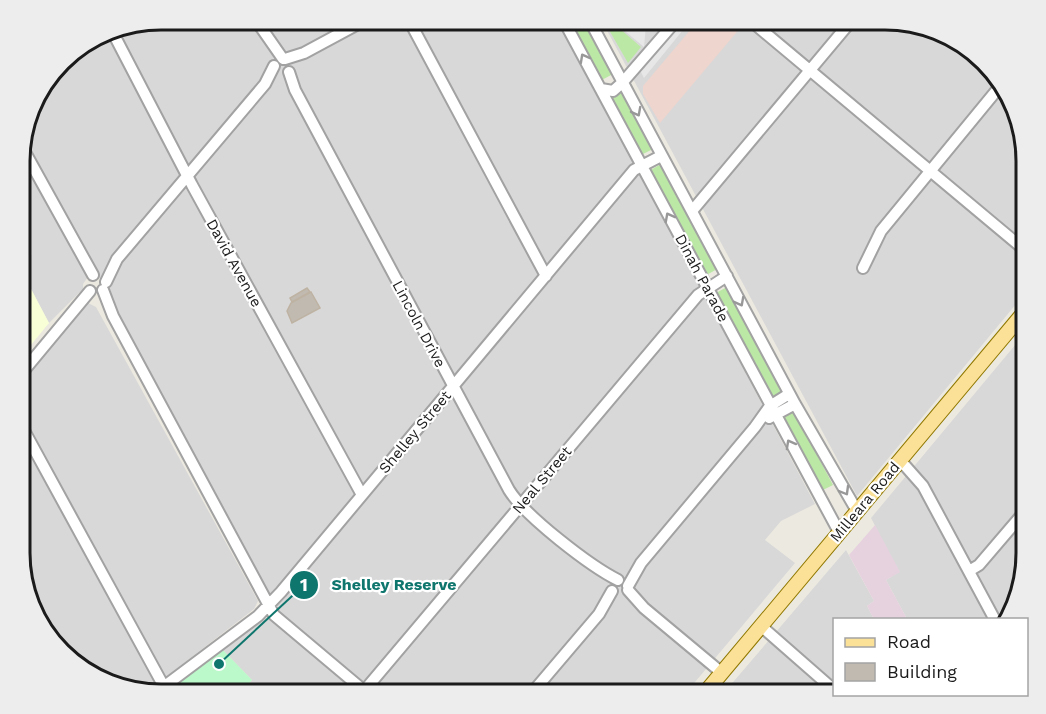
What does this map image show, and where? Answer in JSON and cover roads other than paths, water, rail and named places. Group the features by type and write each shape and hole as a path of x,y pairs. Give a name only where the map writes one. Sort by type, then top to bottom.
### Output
{"main road":[{"name":"Milleara Road","path":"713,684 1016,322"}],"street":[{"name":"Lincoln Drive","path":"262,30 508,490 521,506 722,673"},
{"path":"30,363 265,84 282,67 347,30"},
{"path":"414,30 546,276"},
{"name":"Dinah Parade","path":"569,30 839,532"},
{"name":"Dinah Parade","path":"595,30 792,399 857,512"},
{"path":"601,89 613,91 668,30"},
{"path":"762,30 1016,242"},
{"path":"692,211 844,30"},
{"name":"David Avenue","path":"116,38 362,495"},
{"path":"863,268 881,231 996,91"},
{"name":"Shelley Street","path":"172,684 257,617 641,165 661,156"},
{"path":"30,161 274,615 355,684"},
{"name":"Neal Street","path":"373,684 706,287 727,276"},
{"path":"540,684 755,427 772,411 792,399"},
{"path":"30,442 158,684"},
{"path":"900,460 923,486 994,618"},
{"path":"969,571 979,565 1016,522"},
{"path":"761,626 827,684"}],"place":[{"name":"Shelley Reserve","path":"219,664"}]}
